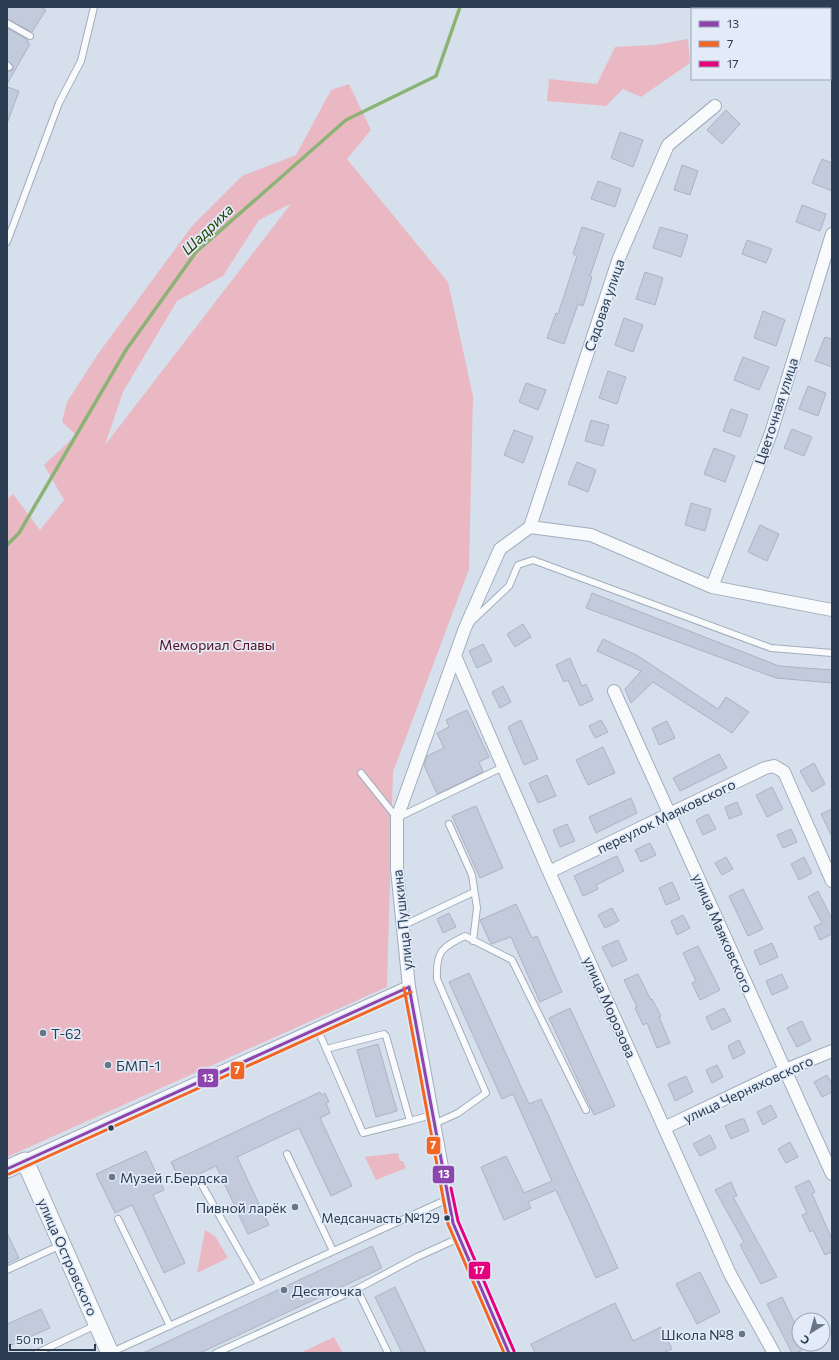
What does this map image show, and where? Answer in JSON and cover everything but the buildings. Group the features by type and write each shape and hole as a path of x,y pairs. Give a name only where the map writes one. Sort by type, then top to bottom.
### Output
{"street":[{"name":"Садовая улица","path":"530,527 622,252 668,145 714,106"},
{"name":"Цветочная улица","path":"712,587 772,433 832,234"},
{"path":"530,527 591,535 712,587 832,610"},
{"name":"улица Пушкина","path":"509,1353 453,1223 409,987 396,869 397,818 455,656 500,549 530,527"},
{"name":"улица Морозова","path":"455,656 549,872 730,1274 774,1353"},
{"name":"улица Маяковского","path":"614,691 832,1174"},
{"name":"переулок Маяковского","path":"549,872 765,768 774,766 784,772 832,881"},
{"path":"7,1169 409,987"},
{"name":"улица Черняховского","path":"664,1128 785,1070 832,1051"},
{"name":"улица Островского","path":"26,1161 110,1353"}],"lane":[{"path":"7,242 59,103 81,61 94,7"},
{"path":"7,23 30,36"},
{"path":"466,628 509,586 518,565 533,560 771,648 832,653"},
{"path":"361,773 397,818 503,767"},
{"path":"449,824 472,875 477,908 473,941"},
{"path":"402,926 474,892"},
{"path":"312,1031 326,1049 363,1133 410,1122 433,1120 458,1113 486,1093 437,979 436,962 440,954 449,944 465,936 512,960 586,1110"},
{"path":"326,1049 384,1034 386,1036 410,1122"},
{"path":"287,1154 333,1251"},
{"path":"202,1185 259,1285"},
{"path":"110,1353 448,1199"},
{"path":"118,1218 170,1326"},
{"path":"216,1353 357,1289 417,1257 460,1238"},
{"path":"7,1270 62,1245"},
{"path":"357,1289 388,1353"},
{"path":"37,1353 97,1324"}],"green space":[{"path":"771,7 832,7 832,36 831,8"},
{"path":"688,39 690,63 641,97 623,89 606,106 547,101 549,79 597,84 615,47 654,45"},
{"name":"Мемориал Славы","path":"349,84 371,130 347,159 448,282 473,396 469,569 393,772 387,987 7,1157 7,499 13,494 40,530 64,500 44,465 76,435 62,422 67,402 98,354 192,226 242,176 296,155 331,90","holes":["290,205 105,445 123,392 177,301 223,276 259,220"]},
{"path":"398,1153 400,1161 403,1161 406,1168 376,1180 365,1157"},
{"path":"205,1230 215,1236 228,1258 197,1273"},
{"path":"334,1337 343,1353 300,1353"}],"waterway":[{"name":"Шадриха","path":"7,545 19,533 126,350 196,252 346,120 436,76 460,7"}],"transit line":[{"name":"13","path":"409,987 453,1223 509,1353"},
{"name":"13","path":"7,1169 409,987"},
{"name":"7","path":"404,988 448,1224 504,1353"},
{"name":"7","path":"9,1174 411,992"},
{"name":"17","path":"451,1188 458,1221 514,1351"}],"place":[{"name":"Т-62","path":"43,1033"},
{"name":"БМП-1","path":"108,1065"},
{"name":"Музей г.Бердска","path":"112,1177"},
{"name":"Пивной ларёк","path":"295,1207"},
{"name":"Медсанчасть №129","path":"447,1218"},
{"name":"Десяточка","path":"284,1290"},
{"name":"Школа №8","path":"742,1334"}]}
